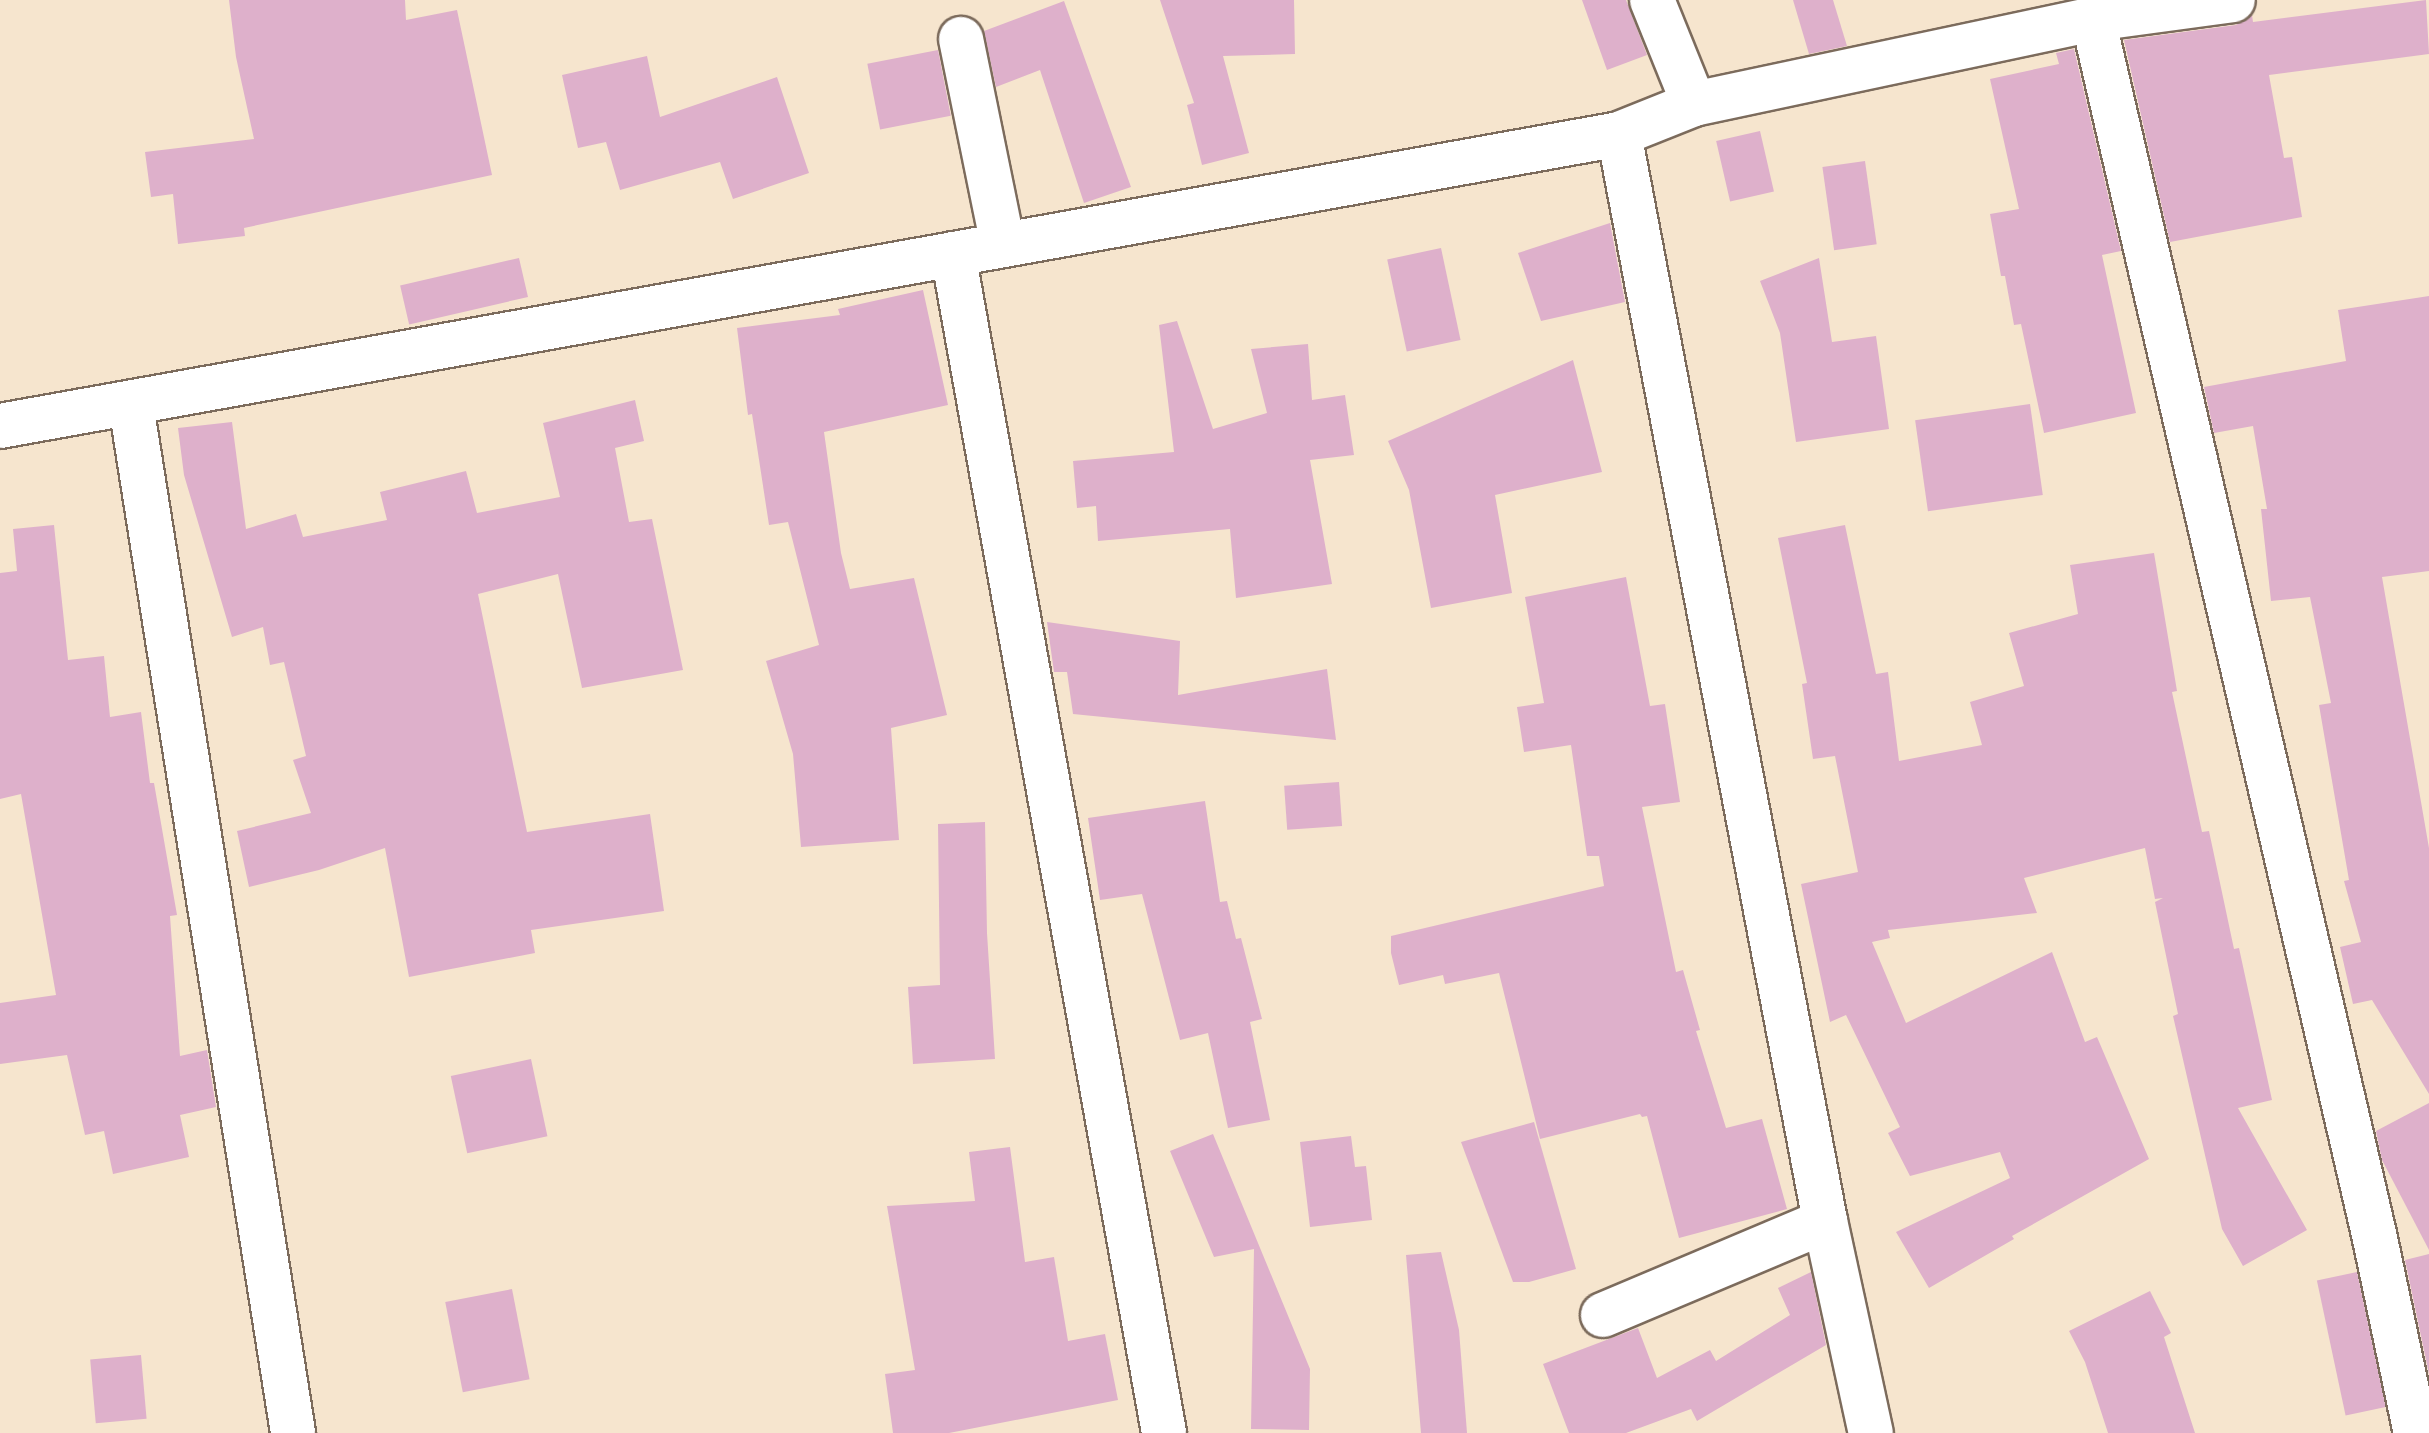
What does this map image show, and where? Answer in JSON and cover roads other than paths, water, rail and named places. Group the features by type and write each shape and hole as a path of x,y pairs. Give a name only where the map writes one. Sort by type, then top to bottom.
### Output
{"street":[{"path":"1652,0 1694,104"},
{"path":"0,426 131,405 1619,134 1694,104 2093,19 2219,1"},
{"path":"2093,19 2374,1234 2416,1433"},
{"path":"961,39 1003,245"},
{"path":"1619,134 1825,1221 1871,1433"},
{"path":"953,254 1164,1433"},
{"path":"131,405 293,1433"},
{"path":"1603,1315 1825,1221"}]}
